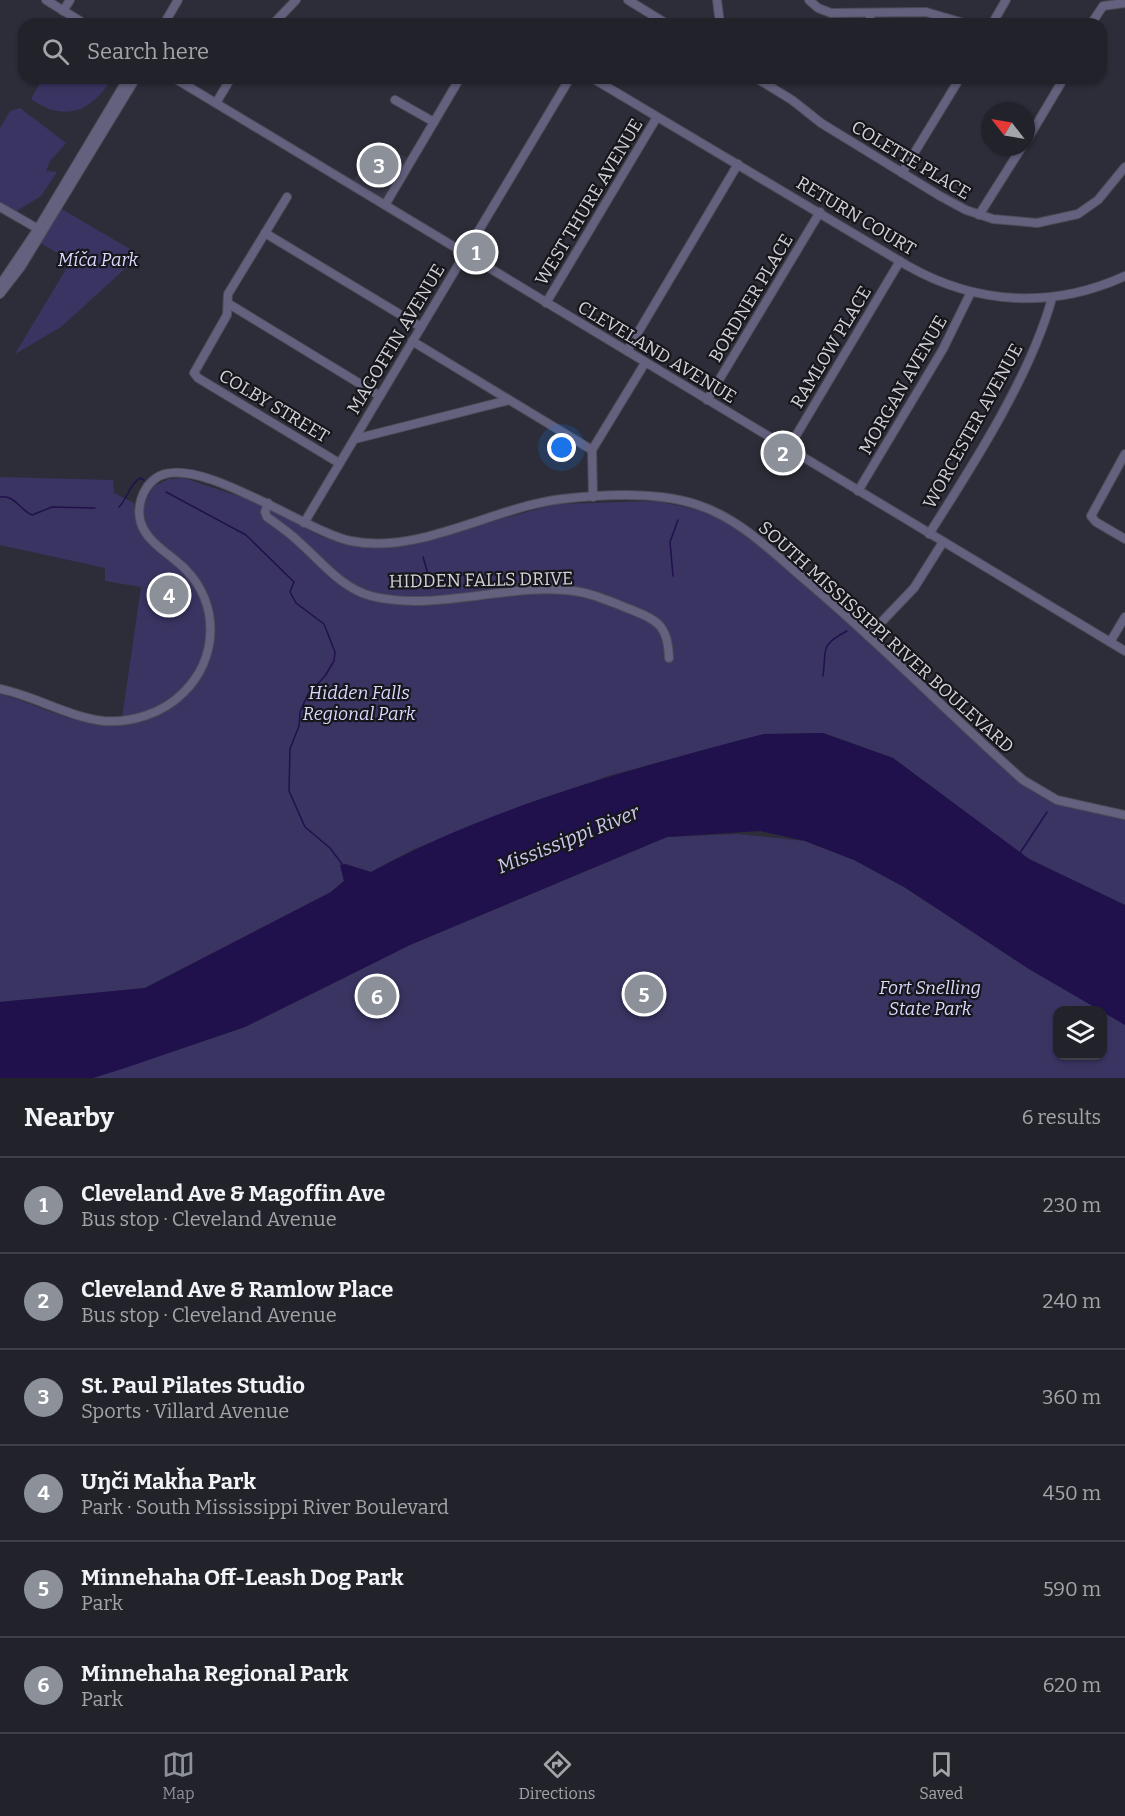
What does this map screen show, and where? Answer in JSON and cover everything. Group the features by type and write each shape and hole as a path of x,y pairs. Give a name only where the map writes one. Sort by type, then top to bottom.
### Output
{"street":[{"path":"46,0 75,18"},
{"path":"63,11 70,0"},
{"path":"168,18 178,0"},
{"path":"279,18 296,0"},
{"path":"628,0 657,18"},
{"path":"717,0 719,18"},
{"path":"809,0 818,8 831,13 926,12 946,18"},
{"path":"996,18 1006,0"},
{"path":"1095,18 1103,6 1125,3"},
{"path":"870,13 870,18"},
{"path":"0,294 21,267 125,84"},
{"path":"0,285 40,230 132,84"},
{"name":"CLEVELAND AVENUE","path":"184,84 1125,651"},
{"path":"216,103 227,84"},
{"path":"385,205 456,84"},
{"name":"MAGOFFIN AVENUE","path":"304,523 566,84"},
{"name":"RETURN COURT","path":"602,84 921,273 971,292 1012,299 1052,298 1092,290 1125,276"},
{"name":"COLETTE PLACE","path":"766,84 792,100 821,123 902,173 952,203 979,215 1015,223 1050,221 1078,214 1098,200 1125,167"},
{"path":"902,173 956,84"},
{"path":"1035,127 1060,84"},
{"path":"395,99 434,122"},
{"name":"WEST THURE AVENUE","path":"546,303 657,117"},
{"path":"979,215 1017,156"},
{"path":"627,351 738,164"},
{"path":"286,197 228,294 229,304 380,396"},
{"path":"0,207 40,230"},
{"name":"BORDNER PLACE","path":"707,400 820,212"},
{"path":"265,232 421,327"},
{"name":"RAMLOW PLACE","path":"788,449 900,261"},
{"name":"MORGAN AVENUE","path":"858,491 943,349 971,292"},
{"name":"WORCESTER AVENUE","path":"929,534 1007,401 1035,344 1052,298"},
{"name":"COLBY STREET","path":"229,304 227,315 194,373 198,378 339,463"},
{"path":"412,341 592,450"},
{"path":"593,497 592,450 645,363"},
{"path":"355,439 509,400"},
{"path":"1125,454 1091,516 1096,522 1125,539"},
{"name":"SOUTH MISSISSIPPI RIVER BOULEVARD","path":"0,688 106,721 142,717 174,701 191,685 208,651 211,623 206,600 197,583 143,529 139,510 142,495 155,478 175,472 227,486 268,503 304,523 349,540 396,543 533,504 593,497 669,498 717,512 746,530 868,636 1023,780 1057,800 1125,815"},
{"name":"HIDDEN FALLS DRIVE","path":"268,503 265,512 267,517 298,540 342,582 365,594 394,599 425,600 544,590 578,591 642,614 662,627 669,637 669,658"},
{"path":"868,636 914,588 943,542"},
{"path":"1110,642 1125,616"}],"shaded area":[{"path":"378,141 412,161 386,206 351,185"}],"green space":[{"path":"40,84 108,84 92,102 74,111 53,110 31,99"},
{"path":"20,108 66,143 50,161 46,171 57,172 41,196 10,215 0,209 0,128 10,111"},
{"name":"Míča Park","path":"60,208 140,255 61,327 15,354 71,261 39,242"},
{"path":"0,477 113,480 114,493 134,503 136,515 145,535 186,574 205,609 206,635 200,661 187,682 172,697 144,712 122,718 141,587 105,581 105,568 0,545"},
{"name":"Hidden Falls Regional Park","path":"184,478 256,502 320,536 367,548 410,544 556,504 656,501 700,510 729,524 767,550 952,718 1046,797 1069,807 1125,817 1125,905 1029,859 893,758 823,733 764,734 608,776 414,849 371,872 345,864 340,865 344,881 331,892 145,988 0,1002 0,694 78,721 105,725 131,723 154,716 175,704 192,688 205,668 213,646 214,622 209,597 196,575 160,543 147,525 144,515 146,500 154,486 169,479"},
{"name":"Fort Snelling State Park","path":"737,834 805,841 854,860 904,887 1029,969 1094,1006 1053,1006 1053,1060 1107,1060 1107,1014 1125,1025 1125,1078 93,1078 245,1027 410,945 667,837"}],"water":[{"name":"Mississippi River","path":"823,733 893,758 1029,859 1125,905 1125,1025 1107,1014 1107,1006 1092,1006 1029,969 904,887 854,860 805,841 760,831 667,837 410,945 245,1027 125,1068 93,1078 0,1078 0,1002 145,988 331,892 344,881 340,865 345,864 371,872 460,829 507,811 601,779 764,734"}],"waterway":[{"path":"119,507 136,481 140,478 144,480"},
{"path":"166,492 246,535 294,582 290,592 296,603 324,624 335,652 334,661 325,676 308,694 300,712 299,726 290,749 289,791 305,827 330,848 342,864"},
{"path":"0,497 13,500 32,515 52,507 95,508"},
{"path":"673,576 670,542 678,520"},
{"path":"423,557 430,581"},
{"path":"823,676 828,645 847,631"},
{"path":"1020,853 1047,812"}],"place":[{"name":"St. Paul Pilates Studio","path":"379,165"},
{"name":"Cleveland Ave & Magoffin Ave","path":"476,252"},
{"name":"Cleveland Ave & Ramlow Place","path":"783,453"},
{"name":"Uŋči Makȟa Park","path":"169,595"},
{"name":"Minnehaha Off-Leash Dog Park","path":"644,994"},
{"name":"Minnehaha Regional Park","path":"377,996"}]}
